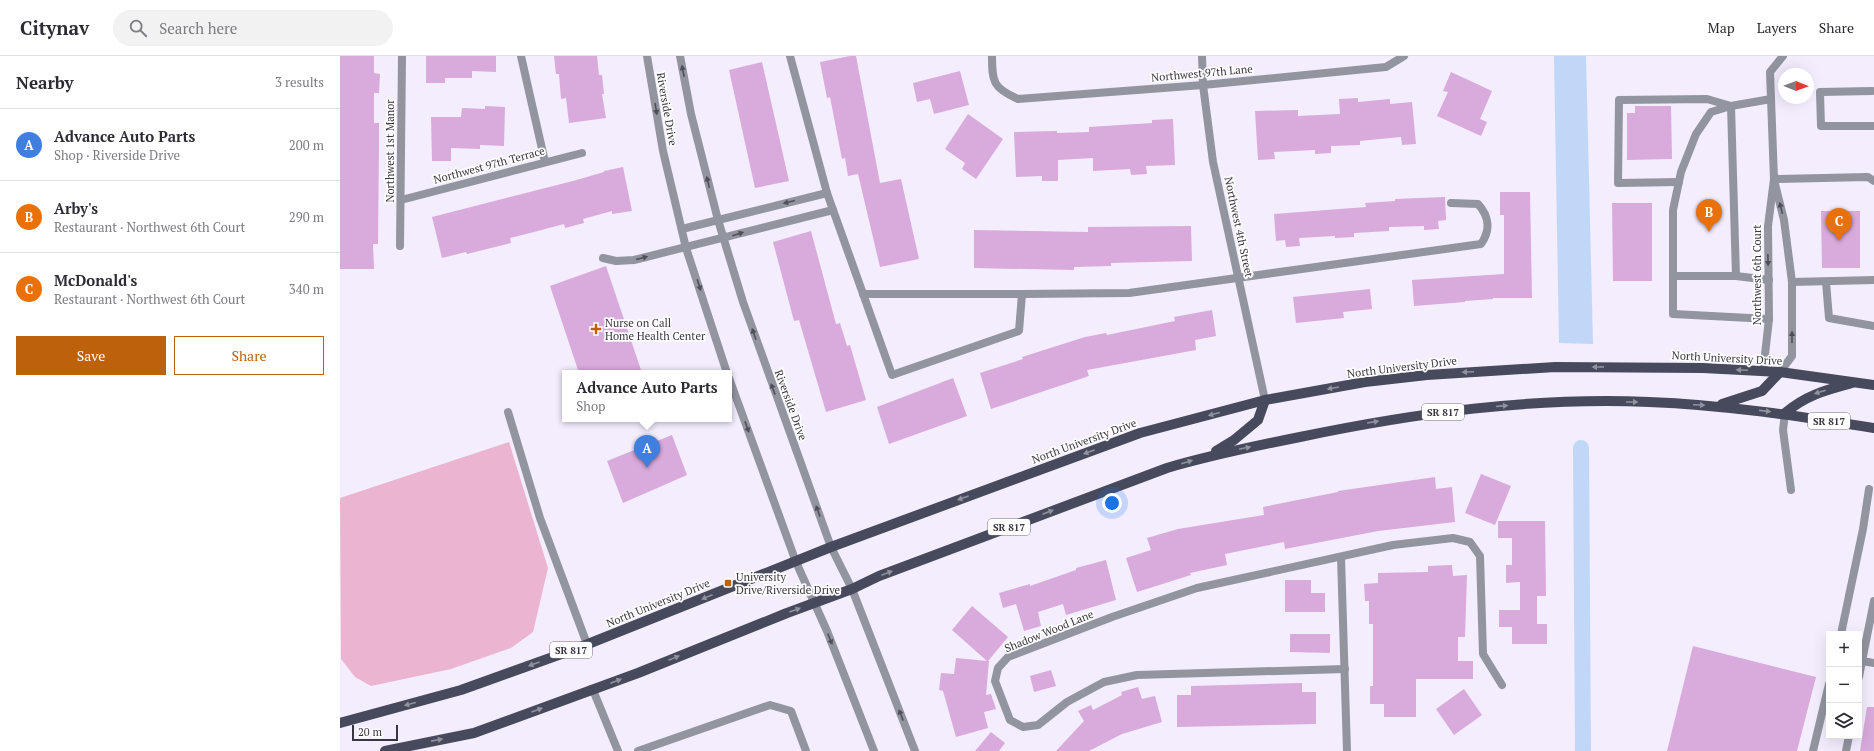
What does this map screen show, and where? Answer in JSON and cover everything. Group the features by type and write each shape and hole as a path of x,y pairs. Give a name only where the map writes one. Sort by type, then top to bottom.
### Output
{"main road":[{"name":"North University Drive","path":"340,723 461,690 587,644 831,547 1140,433 1265,400 1365,382 1449,373 1555,367 1703,368 1780,372 1874,385"},
{"path":"1717,406 1762,391 1780,372"},
{"path":"1785,413 1797,403 1816,393 1858,382"},
{"path":"1207,456 1234,440 1258,420 1265,400"},
{"name":"SR 817","path":"385,751 474,733 593,690 852,589 880,576 1064,506 1167,468 1207,456 1370,422 1450,411 1554,402 1648,402 1717,406 1785,413 1874,428"}],"street":[{"name":"Northwest 1st Manor","path":"400,246 402,56"},
{"path":"521,56 545,162"},
{"name":"Riverside Drive","path":"647,56 663,151 686,248 727,370"},
{"name":"Riverside Drive","path":"680,56 691,114 723,239 764,366 831,547 852,589 915,751"},
{"path":"790,56 827,193 892,375 1019,331 1022,294"},
{"name":"Northwest 97th Lane","path":"992,56 992,76 1001,91 1018,99 1202,85 1386,67 1403,56"},
{"name":"Northwest 4th Street","path":"1202,56 1202,85 1213,162 1265,400"},
{"name":"Northwest 6th Court","path":"1763,372 1769,319 1768,226 1774,179 1770,72 1783,56"},
{"path":"1872,91 1820,92 1821,126 1874,126"},
{"path":"1679,182 1618,183 1619,100 1708,99 1731,106"},
{"path":"1769,319 1673,314 1673,210 1679,182 1696,134 1711,112 1731,106 1771,99"},
{"path":"1731,106 1736,276"},
{"name":"Northwest 97th Terrace","path":"401,200 582,152"},
{"path":"1774,179 1868,177 1874,181"},
{"name":"Northwest 6th Court","path":"1774,179 1784,220 1792,282 1792,356 1780,372"},
{"path":"682,229 827,193"},
{"path":"863,294 1128,293 1238,276 1481,244 1488,230 1485,211 1478,204 1451,203"},
{"path":"603,258 616,261 634,260 669,250 686,248 723,239 833,210"},
{"path":"1674,276 1736,276 1769,280"},
{"path":"1792,282 1874,280"},
{"path":"1826,282 1829,318 1874,326"},
{"path":"732,386 796,562 815,603 874,751"},
{"path":"508,412 540,518 587,644"},
{"path":"1785,413 1783,430 1791,490"},
{"path":"1842,631 1863,529 1869,489"},
{"name":"Shadow Wood Lane","path":"1345,669 1137,675 1104,682 1067,702 1038,725 1023,727 1010,720 995,681 998,668 1008,657 1112,617 1197,588 1393,545 1453,538 1470,542 1480,556 1483,654 1502,685"},
{"path":"1341,557 1347,751"},
{"path":"1874,601 1862,661 1874,663"},
{"path":"593,690 618,751"},
{"path":"1813,751 1826,697"},
{"path":"638,751 770,705 791,710 806,751"},
{"path":"1846,751 1848,739"}],"shaded area":[{"path":"509,442 548,568 533,632 511,648 451,669 371,686 355,677 341,659 340,498"}],"water":[{"path":"1554,56 1586,56 1593,344 1559,343"}],"building":[{"path":"340,56 374,56 374,73 380,74 379,93 374,93 374,123 379,123 379,143 378,244 373,244 374,269 340,269"},
{"path":"426,56 496,56 496,72 472,71 472,78 445,78 445,83 426,83"},
{"path":"554,56 597,56 599,75 602,75 604,94 602,94 606,118 569,123 566,98 561,99 559,74 556,74"},
{"path":"856,56 880,183 901,179 919,259 880,267 858,174 848,176 845,158 842,159 830,97 827,98 820,62"},
{"path":"762,62 789,181 755,188 729,70"},
{"path":"960,71 969,105 934,114 930,99 917,102 913,83"},
{"path":"1451,72 1492,91 1480,119 1487,122 1481,136 1437,116 1448,92 1443,91"},
{"path":"1358,98 1358,102 1390,99 1390,104 1412,102 1416,144 1402,145 1401,137 1360,141 1360,145 1331,146 1331,153 1315,154 1315,150 1274,152 1275,159 1258,160 1255,111 1298,110 1298,116 1340,114 1339,99"},
{"path":"485,106 505,107 504,146 480,145 480,149 451,148 451,161 432,161 431,117 461,117 462,108 485,109"},
{"path":"1635,106 1671,106 1672,159 1627,160 1627,113 1635,113"},
{"path":"968,114 1003,139 976,179 962,169 965,163 945,149"},
{"path":"1173,119 1175,165 1146,166 1147,174 1131,175 1130,169 1093,171 1093,158 1058,160 1058,181 1042,181 1042,176 1016,177 1014,132 1089,132 1089,127 1152,123 1152,120"},
{"path":"623,167 632,211 612,214 612,211 583,219 584,223 565,228 564,224 510,238 511,243 467,254 466,252 442,258 432,217"},
{"path":"1500,192 1530,192 1532,298 1493,298 1414,306 1412,280 1504,274 1504,215 1500,215"},
{"path":"1445,197 1446,220 1438,221 1439,229 1424,230 1424,226 1389,227 1389,231 1354,233 1354,237 1335,238 1335,236 1299,238 1300,246 1286,247 1285,240 1276,241 1274,214 1366,207 1365,203 1395,201 1395,199"},
{"path":"1612,203 1652,203 1652,281 1613,281"},
{"path":"1821,211 1860,211 1860,268 1822,268"},
{"path":"1191,226 1192,261 1111,263 1111,266 1074,267 1074,270 974,268 974,230 1088,232 1088,227"},
{"path":"811,231 836,324 840,323 847,346 850,345 866,400 826,412 799,320 794,321 773,242"},
{"name":"Nurse on Call Home Health Center","path":"606,266 641,370 578,370 550,286"},
{"path":"1370,289 1372,309 1343,312 1344,318 1296,323 1293,297"},
{"path":"1212,310 1216,336 1195,340 1196,350 1087,370 1089,376 991,409 980,373 1023,359 1022,357 1085,337 1106,333 1107,335 1175,321 1174,317"},
{"path":"953,378 967,416 889,444 877,407"},
{"path":"672,435 687,475 623,503 607,461"},
{"path":"1481,474 1511,486 1495,525 1465,513"},
{"path":"1435,477 1436,489 1452,487 1455,522 1378,531 1285,549 1284,542 1225,554 1227,565 1190,573 1191,575 1137,592 1126,558 1151,550 1147,538 1178,529 1264,515 1263,507 1338,491"},
{"path":"1498,521 1545,521 1546,596 1537,596 1537,624 1547,624 1547,644 1512,644 1512,627 1499,627 1499,610 1520,610 1520,582 1506,583 1506,565 1512,565 1512,538 1498,538"},
{"path":"1106,560 1116,600 1066,615 1063,604 1038,612 1041,626 1024,631 1016,604 1003,608 999,593 1030,584 1030,586 1076,570 1076,568"},
{"path":"1452,565 1453,576 1467,575 1465,637 1458,637 1458,661 1473,661 1473,679 1416,679 1416,717 1384,717 1384,704 1370,704 1370,686 1373,686 1373,624 1369,624 1369,601 1365,601 1364,584 1378,583 1378,573 1428,572 1428,566"},
{"path":"1285,580 1311,580 1311,593 1325,593 1325,612 1285,612"},
{"path":"972,606 1008,637 988,661 986,695 991,694 996,709 984,712 988,728 956,737 943,691 939,690 941,673 954,674 956,658 987,661 952,630"},
{"path":"1290,634 1330,634 1330,653 1290,652"},
{"path":"1693,646 1816,677 1797,751 1667,751"},
{"path":"1051,670 1056,686 1034,692 1030,676"},
{"path":"1302,683 1302,692 1316,692 1316,724 1177,727 1177,695 1191,695 1191,686"},
{"path":"1138,687 1142,699 1155,696 1162,722 1122,734 1089,751 1056,751 1084,721 1078,711 1091,705 1093,710 1122,695 1121,692"},
{"path":"1464,689 1482,715 1454,735 1436,709"},
{"path":"1867,707 1874,707 1874,751 1860,751"},
{"path":"991,732 1005,743 999,751 975,751"}],"waterway":[{"path":"1581,448 1583,751"}],"place":[{"name":"Arby's","path":"1709,232"},
{"name":"McDonald's","path":"1839,241"},
{"name":"Nurse on Call Home Health Center","path":"596,329"},
{"name":"Advance Auto Parts","path":"647,468"},
{"name":"University Drive/Riverside Drive","path":"728,583"}]}
